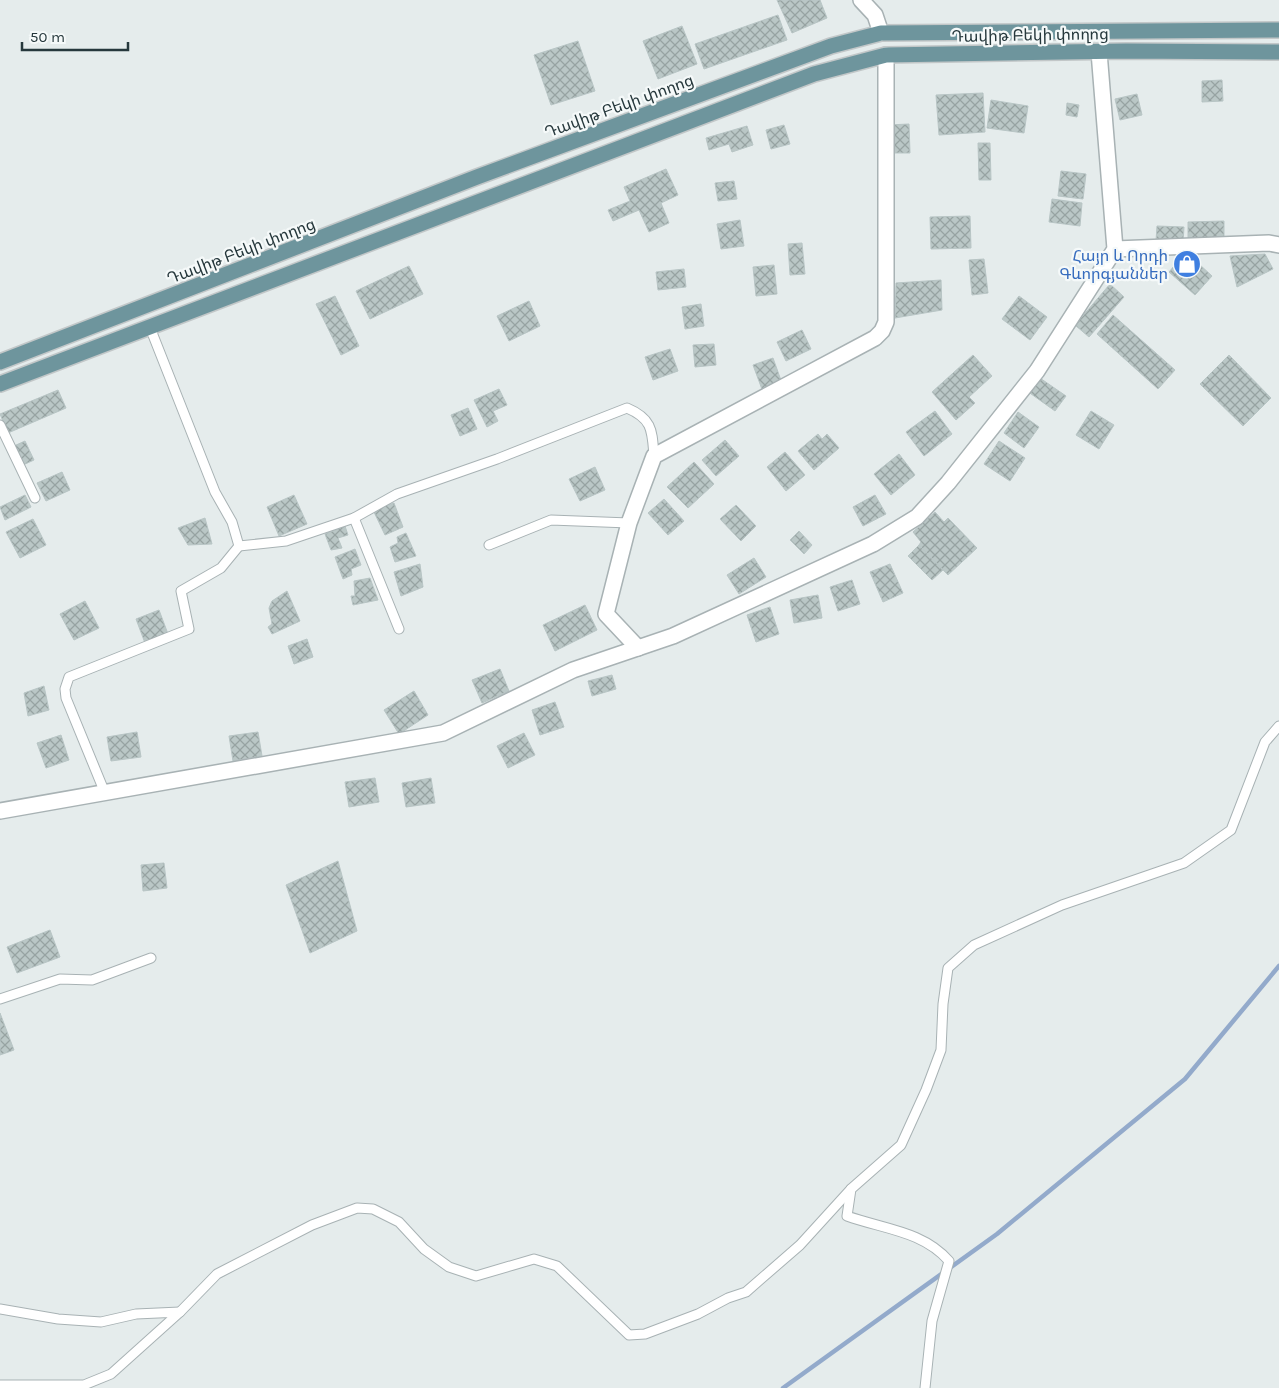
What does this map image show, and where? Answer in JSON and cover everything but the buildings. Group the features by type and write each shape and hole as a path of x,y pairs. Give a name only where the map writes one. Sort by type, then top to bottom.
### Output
{"main road":[{"path":"1099,30 1099,52"},
{"name":"Դավիթ Բեկի փողոց","path":"0,362 275,257 476,177 821,50 881,33 1279,30"},
{"name":"Դավիթ Բեկի փողոց","path":"0,384 149,325 814,74 886,55 1279,52"},
{"path":"275,257 281,275"}],"street":[{"path":"862,0 875,15 881,33"},
{"path":"0,811 443,733 573,670 673,636 873,544 917,517 948,482 1037,371 1115,249 1099,52"},
{"path":"638,648 606,614 629,523 654,456 875,338 886,322 886,55"},
{"path":"1115,249 1269,243 1279,245"}],"lane":[{"path":"149,325 215,492 232,522 239,546"},
{"path":"105,793 66,698 64,689 69,677 189,629 181,591 221,568 239,546 286,541 354,518 397,494 498,459 627,408 640,413 652,428 654,456"},
{"path":"0,425 35,498"},
{"path":"354,518 399,629"},
{"path":"489,545 552,520 629,523"},
{"path":"0,1385 84,1385 111,1374 180,1312 217,1274 312,1225 357,1208 373,1209 399,1222 424,1249 449,1267 476,1276 534,1259 557,1266 629,1334 645,1334 698,1314 728,1298 746,1292 800,1245 851,1189 901,1145 942,1050 943,1004 948,968 974,946 1062,906 1184,863 1231,830 1265,742 1279,726"},
{"path":"0,999 60,979 92,980 151,958"},
{"path":"851,1189 847,1216 923,1239 940,1250 949,1261 932,1321 925,1388"},
{"path":"0,1309 58,1319 100,1322 136,1314 180,1312"}],"waterway":[{"path":"783,1388 997,1234 1185,1079 1279,966"}],"place":[{"name":"Հայր և Որդի Գևորգյաններ","path":"1187,264"}]}
